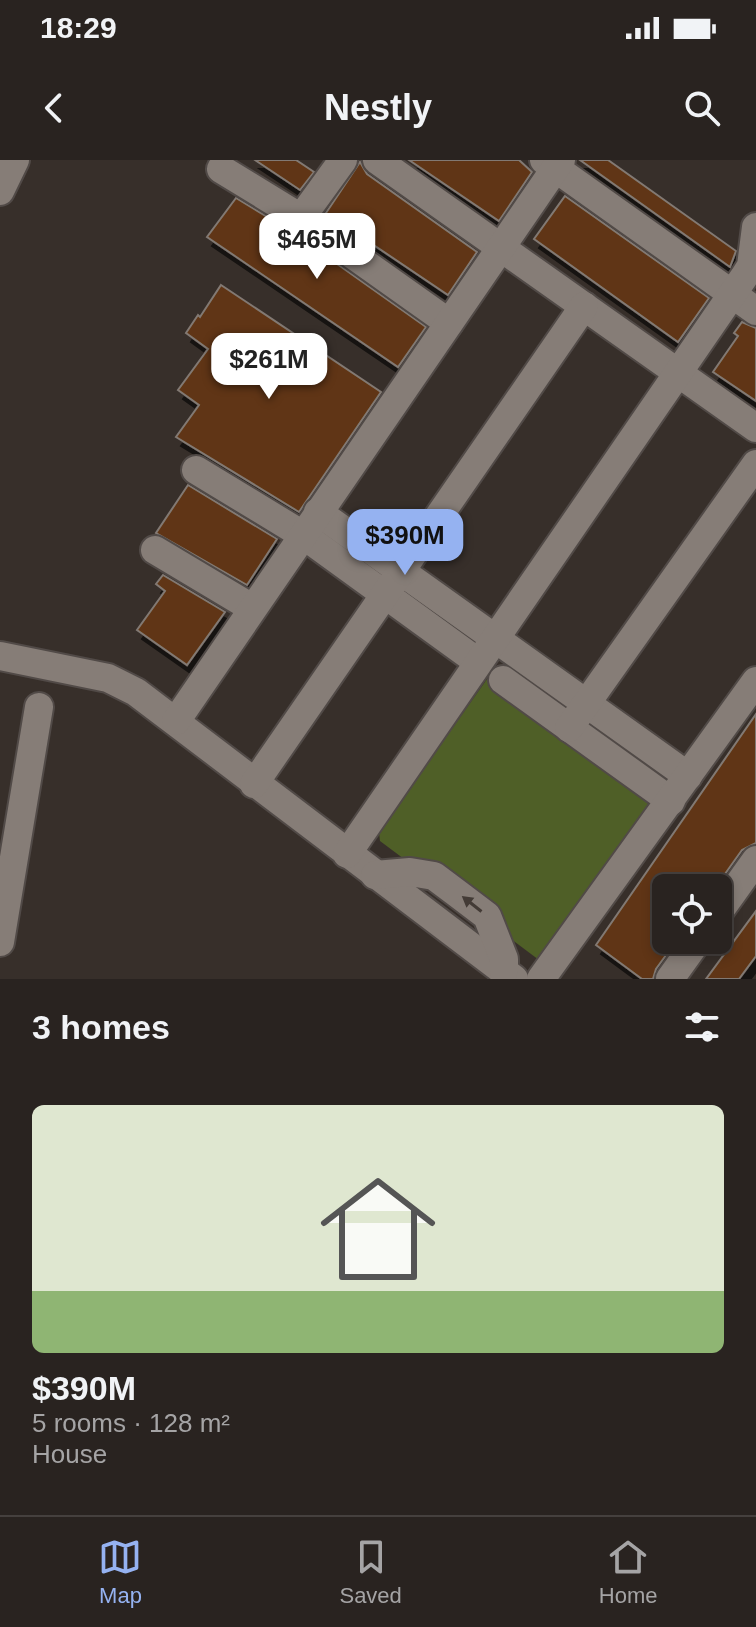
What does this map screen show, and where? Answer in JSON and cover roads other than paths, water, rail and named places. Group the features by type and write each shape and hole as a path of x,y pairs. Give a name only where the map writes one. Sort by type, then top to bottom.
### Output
{"street":[{"path":"0,191 15,160"},
{"path":"301,218 343,160"},
{"path":"377,160 756,428"},
{"path":"176,721 501,247 553,163 756,311"},
{"path":"221,169 301,218 449,323"},
{"path":"347,854 733,294 751,266 756,227"},
{"path":"254,784 584,306"},
{"path":"569,728 756,464"},
{"path":"196,470 303,535 478,662"},
{"path":"318,512 688,776"},
{"path":"155,550 252,608"},
{"path":"0,656 108,678 136,692 509,975"},
{"path":"503,680 671,801"},
{"path":"541,979 756,681"},
{"path":"0,942 12,791 39,707"},
{"path":"732,893 756,860"},
{"path":"670,979 688,954"}]}
